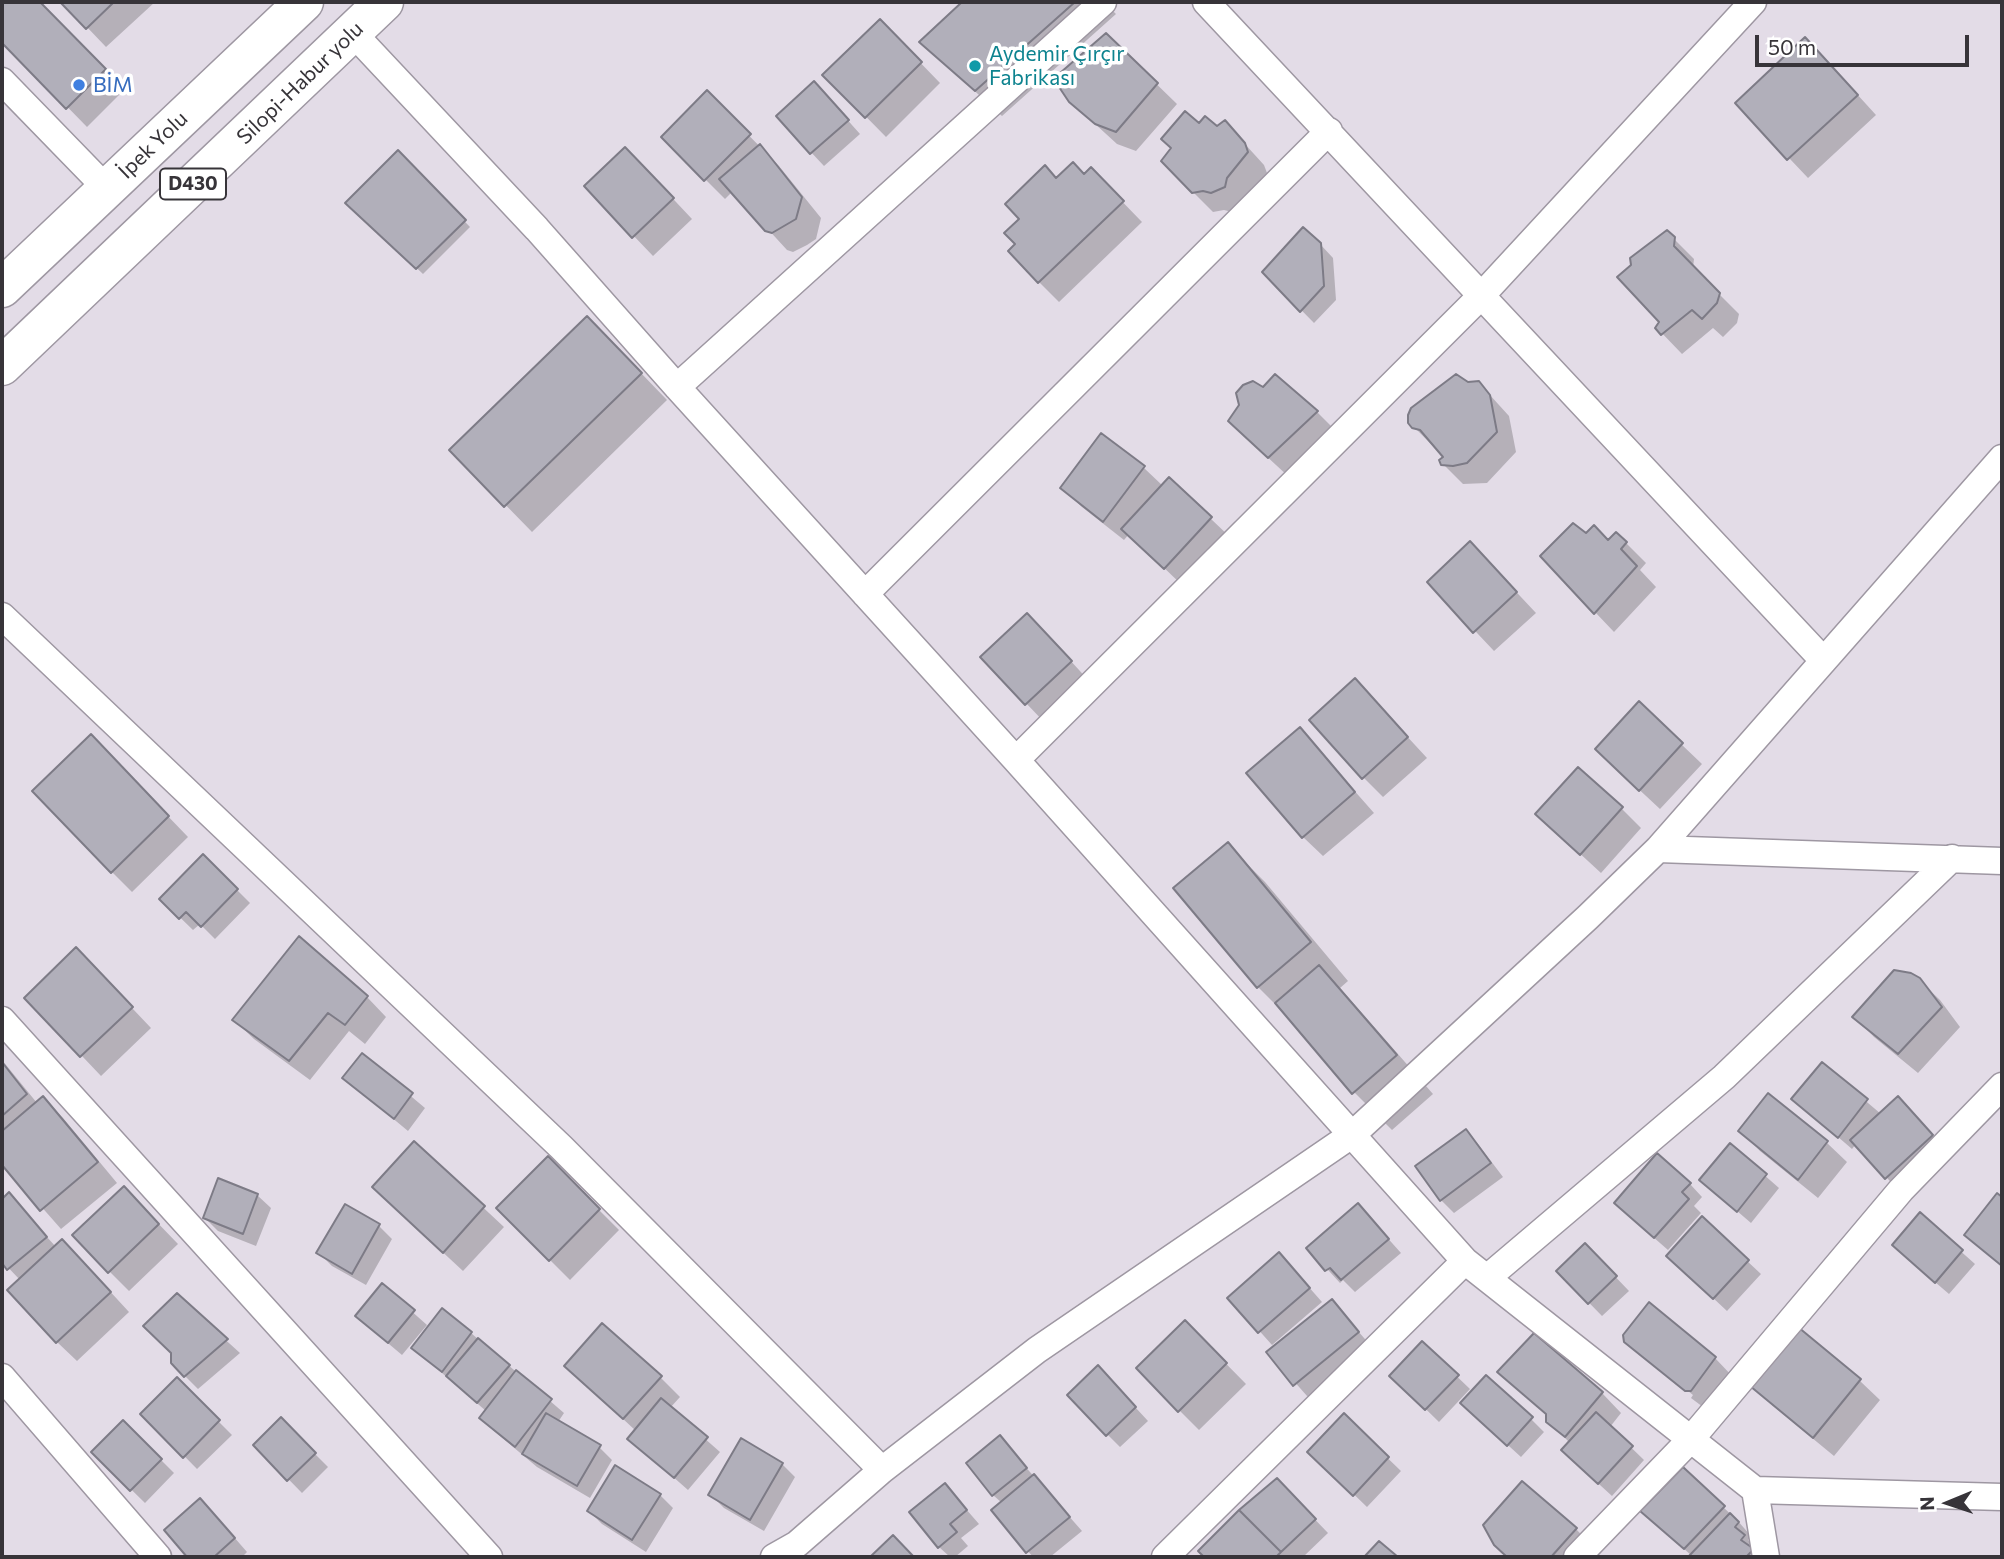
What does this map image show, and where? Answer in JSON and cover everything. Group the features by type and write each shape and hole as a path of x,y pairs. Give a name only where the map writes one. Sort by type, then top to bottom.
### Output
{"highway":[{"name":"İpek Yolu","path":"2,288 304,2"},
{"name":"Silopi-Habur yolu","path":"2,366 384,2"}],"street":[{"path":"677,387 1103,2"},
{"path":"1206,2 1823,660"},
{"path":"1016,760 1481,296 1753,2"},
{"path":"353,33 537,229 1465,1261 1755,1490 2002,1497"},
{"path":"2,81 107,190"},
{"path":"865,594 1329,131"},
{"path":"774,1557 802,1551 883,1470 1037,1350 1353,1134 1658,849 2002,458"},
{"path":"2,616 561,1147 883,1470"},
{"path":"1658,849 2002,860"},
{"path":"1487,1278 1724,1077 1952,858"},
{"path":"2,1020 488,1557"},
{"path":"1577,1557 1691,1439 1901,1190 2002,1086"},
{"path":"1166,1557 1465,1261"},
{"path":"2,1377 158,1557"},
{"path":"1755,1490 1766,1557"}],"building":[{"path":"2,2 40,2 106,69 66,109 2,43"},
{"path":"60,2 114,2 86,29"},
{"name":"Aydemir Çırçır Fabrikası","path":"962,2 1075,2 975,91 919,42"},
{"path":"880,19 922,62 865,118 822,75"},
{"path":"1106,33 1158,83 1116,132 1095,124 1069,102 1059,87 1060,73"},
{"path":"1805,37 1858,95 1787,160 1735,103"},
{"path":"814,81 849,120 810,154 776,116"},
{"path":"707,90 751,134 704,181 661,137"},
{"path":"1185,111 1199,123 1205,116 1217,126 1225,120 1245,143 1248,152 1227,178 1225,187 1211,193 1192,193 1161,161 1171,148 1161,139"},
{"path":"760,144 802,197 796,219 772,233 765,231 719,179"},
{"path":"625,147 674,198 632,238 584,186"},
{"path":"398,150 466,220 416,269 345,203"},
{"path":"1073,162 1084,174 1091,167 1124,201 1038,283 1008,251 1015,244 1004,233 1019,219 1005,204 1045,165 1056,178"},
{"path":"1303,227 1321,243 1324,286 1300,312 1262,272"},
{"path":"1667,230 1675,237 1674,246 1720,293 1717,303 1702,319 1692,310 1661,335 1655,328 1659,322 1617,277 1631,265 1630,258"},
{"path":"587,316 642,373 504,507 449,450"},
{"path":"1275,374 1318,411 1268,458 1228,421 1239,405 1236,393 1243,385 1253,381 1263,387"},
{"path":"1456,374 1468,382 1479,381 1490,395 1497,432 1467,463 1441,465 1439,460 1443,457 1420,430 1412,428 1408,423 1408,415 1411,408"},
{"path":"1101,433 1145,466 1103,522 1060,488"},
{"path":"1169,477 1212,517 1164,569 1121,529"},
{"path":"1573,523 1586,533 1594,525 1608,540 1616,532 1627,542 1621,549 1637,566 1594,614 1540,556"},
{"path":"1470,541 1517,592 1473,633 1427,582"},
{"path":"1027,613 1072,661 1025,705 980,657"},
{"path":"1355,678 1408,737 1362,779 1309,720"},
{"path":"1639,701 1683,743 1639,791 1595,749"},
{"path":"1300,727 1355,792 1302,838 1246,773"},
{"path":"91,734 169,816 111,873 32,791"},
{"path":"1578,767 1623,807 1580,855 1535,814"},
{"path":"1228,842 1311,942 1257,988 1173,888"},
{"path":"203,854 238,889 201,927 186,912 179,919 159,899"},
{"path":"299,936 368,996 345,1025 328,1013 289,1061 232,1020"},
{"path":"76,947 133,1007 80,1057 24,998"},
{"path":"1319,965 1397,1055 1352,1094 1275,1003"},
{"path":"1894,970 1911,973 1920,978 1942,1007 1898,1054 1852,1017"},
{"path":"362,1053 413,1093 394,1119 342,1078"},
{"path":"2,1062 27,1094 2,1116"},
{"path":"1822,1062 1868,1099 1838,1138 1791,1099"},
{"path":"1768,1093 1828,1141 1798,1180 1738,1131"},
{"path":"43,1096 98,1162 40,1211 2,1165 2,1131"},
{"path":"1898,1096 1933,1135 1885,1179 1850,1140"},
{"path":"1466,1129 1491,1163 1440,1201 1415,1166"},
{"path":"414,1141 485,1206 443,1253 372,1187"},
{"path":"1730,1143 1767,1174 1737,1212 1699,1180"},
{"path":"1657,1153 1691,1183 1682,1192 1689,1199 1654,1238 1614,1203"},
{"path":"548,1156 600,1209 549,1261 496,1208"},
{"path":"218,1178 258,1194 243,1234 203,1218"},
{"path":"124,1186 159,1224 108,1273 72,1235"},
{"path":"9,1192 47,1237 7,1270 2,1263 2,1199"},
{"path":"1997,1193 2002,1197 2002,1266 1964,1235"},
{"path":"1358,1203 1389,1239 1341,1280 1330,1268 1325,1271 1306,1248"},
{"path":"345,1204 380,1224 352,1274 316,1253"},
{"path":"1920,1212 1963,1250 1935,1283 1892,1245"},
{"path":"1702,1216 1749,1260 1713,1299 1666,1256"},
{"path":"62,1239 111,1292 56,1343 7,1290"},
{"path":"1585,1243 1617,1276 1588,1304 1556,1271"},
{"path":"1279,1252 1310,1288 1258,1333 1227,1298"},
{"path":"382,1283 415,1310 388,1343 355,1316"},
{"path":"177,1293 228,1339 184,1377 171,1363 171,1353 143,1326"},
{"path":"1332,1299 1359,1332 1293,1386 1266,1352"},
{"path":"1649,1302 1716,1357 1691,1391 1685,1391 1624,1342 1623,1335"},
{"path":"442,1308 472,1332 442,1372 411,1348"},
{"path":"1185,1320 1227,1363 1178,1412 1136,1368"},
{"path":"602,1323 662,1376 623,1419 564,1366"},
{"path":"1798,1327 1861,1379 1813,1438 1750,1386"},
{"path":"1534,1333 1603,1392 1565,1437 1546,1422 1546,1414 1497,1372"},
{"path":"478,1338 510,1365 477,1403 446,1376"},
{"path":"1422,1341 1459,1375 1425,1410 1389,1376"},
{"path":"1098,1365 1136,1407 1106,1436 1067,1395"},
{"path":"516,1370 552,1399 515,1447 479,1418"},
{"path":"1486,1375 1533,1417 1507,1446 1460,1403"},
{"path":"177,1377 220,1420 183,1458 140,1414"},
{"path":"661,1398 708,1437 674,1478 627,1439"},
{"path":"1596,1412 1633,1446 1598,1484 1561,1450"},
{"path":"546,1413 601,1445 577,1486 522,1454"},
{"path":"1344,1413 1389,1457 1353,1496 1307,1452"},
{"path":"281,1417 316,1453 287,1481 253,1445"},
{"path":"123,1420 162,1459 130,1491 91,1452"},
{"path":"1000,1435 1027,1468 992,1496 966,1463"},
{"path":"741,1438 783,1463 750,1520 708,1495"},
{"path":"615,1465 661,1494 632,1540 587,1511"},
{"path":"1683,1467 1725,1506 1684,1549 1640,1511"},
{"path":"1034,1474 1070,1517 1026,1553 991,1510"},
{"path":"1277,1478 1316,1519 1281,1552 1239,1510"},
{"path":"1522,1481 1577,1528 1551,1557 1507,1557 1494,1545 1483,1525"},
{"path":"945,1483 967,1510 950,1524 957,1532 938,1548 909,1512"},
{"path":"200,1498 235,1538 214,1557 187,1557 164,1530"},
{"path":"1239,1510 1281,1552 1276,1557 1204,1557 1198,1551"},
{"path":"1730,1513 1739,1522 1735,1527 1745,1535 1741,1540 1754,1549 1746,1557 1688,1557"},
{"path":"893,1535 914,1557 870,1557"},
{"path":"1379,1541 1398,1557 1364,1557"}],"place":[{"name":"Aydemir Çırçır Fabrikası","path":"975,66"},
{"name":"BİM","path":"79,85"}]}
